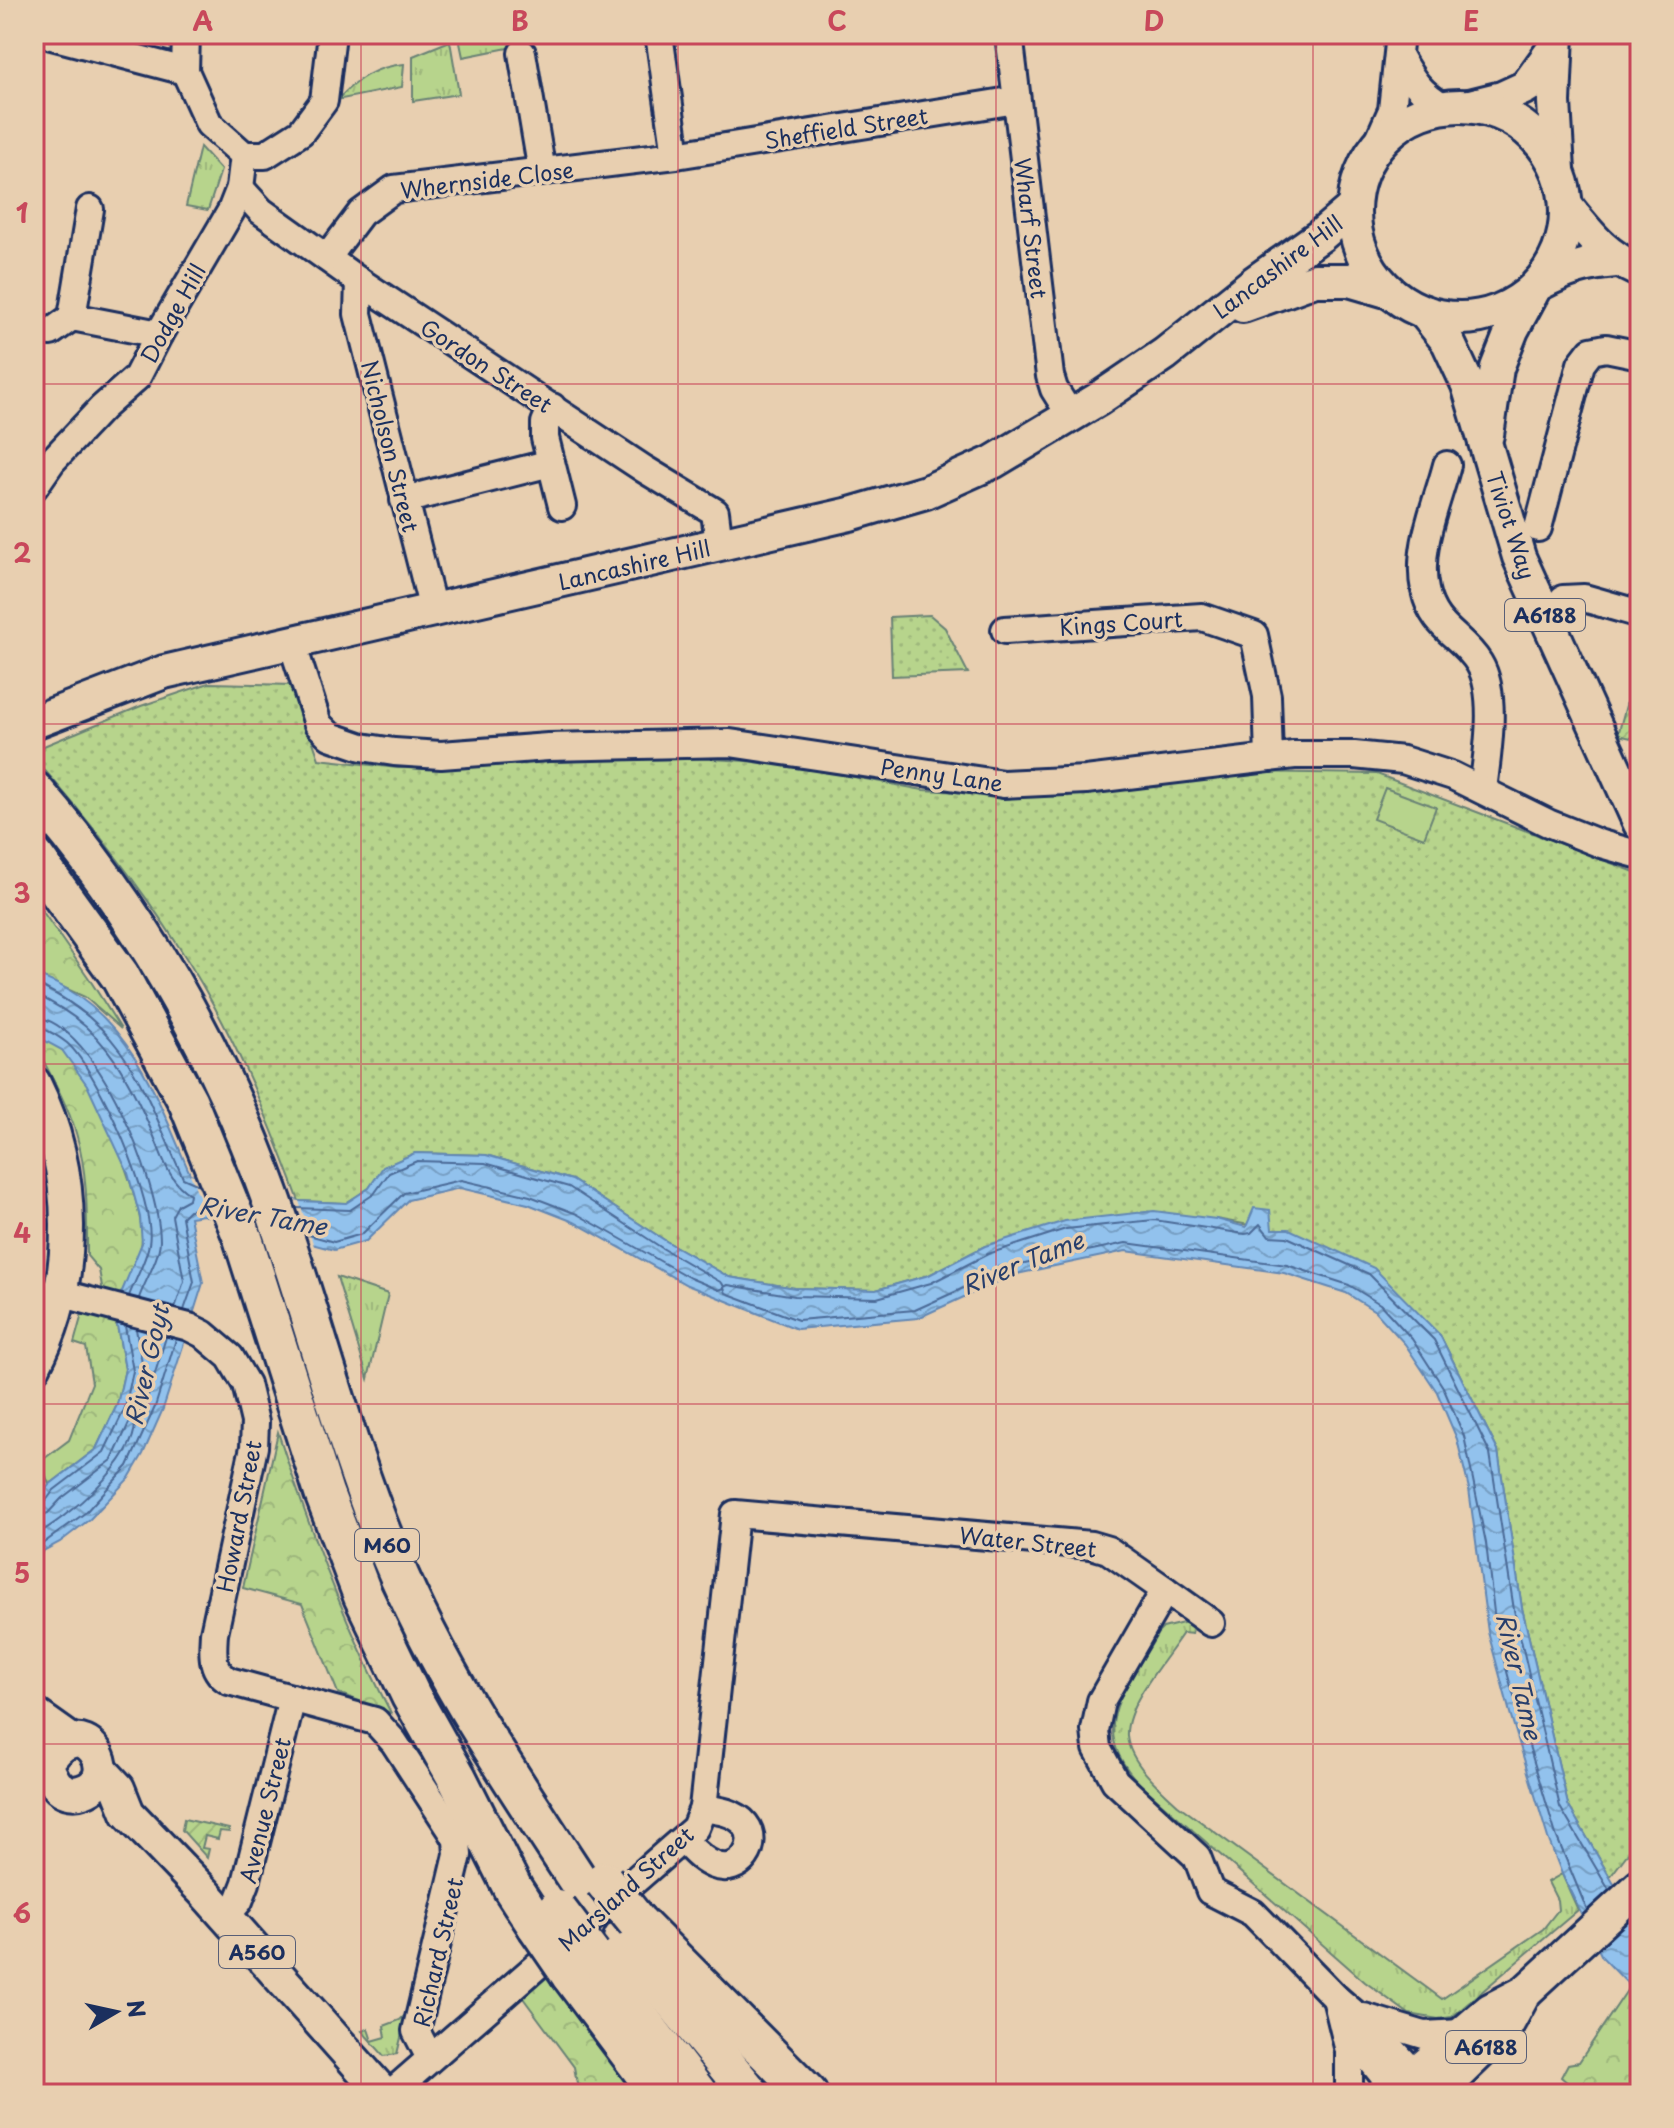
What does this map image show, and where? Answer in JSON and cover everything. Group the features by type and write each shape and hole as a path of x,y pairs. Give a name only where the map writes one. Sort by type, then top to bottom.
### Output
{"highway":[{"name":"M60","path":"34,791 100,874 161,965 207,1049 269,1192 359,1472 392,1558 425,1631 464,1702 533,1811 571,1902 604,1946 698,2094"},
{"name":"M60","path":"34,857 120,976 188,1102 243,1238 324,1493 363,1596 411,1696 513,1889 571,1902 604,1946 750,2094"},
{"name":"M60","path":"604,1946 660,2094"},
{"name":"M60","path":"604,1946 808,2094"}],"main road":[{"path":"1556,40 1526,87 1502,98 1420,113 1376,146 1362,170 1354,207 1357,239 1369,268 1390,292 1424,312 1453,318 1483,316 1511,306 1566,269 1587,263 1628,266"},
{"path":"1537,286 1553,264 1564,236 1566,206 1555,129 1556,40"},
{"path":"1456,106 1498,113 1524,127 1545,147 1559,173"},
{"path":"1566,206 1628,266"},
{"name":"Lancashire Hill","path":"34,722 164,672 850,514 926,492 993,462 1071,416 1165,354 1354,207"},
{"name":"Lancashire Hill","path":"1199,325 1272,294 1315,280 1349,280 1390,292"},
{"name":"Tiviot Way","path":"1486,443 1497,368 1512,330 1537,286"},
{"name":"Tiviot Way","path":"1424,312 1448,342 1468,385 1519,557 1640,824"},
{"path":"34,1083 56,1136 65,1180 65,1249 59,1293 54,1323 34,1366"},
{"name":"A560","path":"34,1714 72,1741"},
{"name":"A560","path":"72,1741 80,1741 94,1748 101,1762 90,1781 67,1791 57,1786 40,1758 72,1741"},
{"name":"A560","path":"90,1781 118,1788 128,1813 176,1861 387,2094"},
{"name":"A6188","path":"1413,2090 1462,2033 1490,2010 1525,1992 1640,1886"},
{"name":"A6188","path":"1413,2090 1506,2027 1525,1992"}],"street":[{"path":"44,34 185,71"},
{"path":"186,34 185,71 209,124 244,155 265,155 301,132 324,101 332,34"},
{"path":"659,34 676,155"},
{"name":"Wharf Street","path":"1009,34 1050,376 1054,389 1071,416"},
{"path":"1400,45 1411,78 1426,97 1456,106"},
{"path":"1376,146 1392,110 1400,45"},
{"path":"522,53 542,172"},
{"name":"Sheffield Street","path":"676,155 1016,100"},
{"name":"Dodge Hill","path":"34,487 52,461 102,408 137,377 231,211 240,188 244,155"},
{"name":"Whernside Close","path":"327,258 361,213 394,189 676,155"},
{"name":"Gordon Street","path":"240,188 261,211 359,281 644,469 715,512 719,544"},
{"path":"34,330 51,332 72,317 90,209"},
{"name":"Nicholson Street","path":"359,281 358,314 433,610"},
{"path":"72,317 159,334"},
{"path":"1538,528 1581,364 1591,351 1606,348 1640,355"},
{"path":"552,407 545,423 562,506"},
{"path":"404,500 551,463"},
{"path":"1447,465 1423,554 1425,592 1440,625 1480,663 1488,689 1489,734 1483,790"},
{"path":"1563,599 1584,598 1640,614"},
{"name":"Kings Court","path":"1005,630 1202,617 1254,635 1267,696 1269,758"},
{"name":"Penny Lane","path":"292,643 318,724 330,736 362,747 441,755 548,747 730,743 1003,784 1086,780 1269,758 1354,755 1403,760 1453,776 1548,823 1601,844 1640,855"},
{"name":"Howard Street","path":"59,1293 191,1328 230,1357 246,1384 255,1422 254,1447 214,1633 213,1660 218,1672 229,1681 292,1698"},
{"name":"Water Street","path":"735,1514 1091,1545 1108,1550 1211,1623"},
{"name":"Marsland Street","path":"387,2094 684,1841 695,1828 703,1808 735,1514"},
{"path":"1165,1590 1101,1701 1095,1730 1101,1756 1115,1781 1197,1857 1210,1891 1253,1913 1336,1998 1351,2020 1413,2090"},
{"name":"Richard Street","path":"292,1698 369,1719 382,1726 457,1843 458,1855 416,2031 430,2058"},
{"name":"Avenue Street","path":"225,1917 239,1901 246,1883 292,1698"},
{"path":"684,1841 713,1865 730,1868 745,1859 749,1837 743,1821 724,1812 703,1808"},
{"path":"1351,2020 1424,2035 1462,2033"},
{"path":"1349,2094 1351,2020"}],"green space":[{"path":"466,34 511,34 513,47 463,57 459,38"},
{"path":"450,41 459,94 413,101 413,56"},
{"path":"404,64 402,87 337,100 367,75"},
{"path":"200,147 221,170 208,210 186,206"},
{"path":"930,615 945,628 968,673 892,676 890,617"},
{"path":"209,683 293,685 319,759 398,768 676,757 781,763 923,790 1021,795 1248,772 1377,774 1640,874 1640,1837 1610,1877 1568,1805 1522,1608 1498,1451 1440,1335 1271,1229 1216,1219 985,1246 929,1275 876,1290 795,1288 729,1277 666,1241 572,1180 486,1155 415,1153 384,1167 369,1188 346,1203 299,1201 246,1071 215,1007 163,922 92,827 34,758 34,750 141,706"},
{"path":"1632,683 1640,685 1640,740 1618,735"},
{"path":"1385,788 1436,807 1424,838 1373,819"},
{"path":"34,899 121,1029 85,997 34,974"},
{"path":"34,1035 58,1047 74,1063 114,1138 134,1195 142,1239 120,1296 103,1292 99,1270 87,1256 86,1194 80,1148 57,1087 34,1043"},
{"path":"337,1277 388,1294 368,1379"},
{"path":"90,1312 116,1320 125,1369 117,1405 96,1449 49,1485 41,1461 69,1440 92,1383 86,1347 74,1343 82,1314"},
{"path":"278,1432 328,1575 391,1713 338,1693 302,1604 243,1588"},
{"path":"1187,1622 1193,1627 1192,1634 1183,1633 1139,1697 1128,1724 1127,1736 1139,1765 1178,1805 1442,1999 1543,1929 1558,1910 1557,1900 1548,1882 1562,1874 1578,1910 1452,2017 1438,2019 1409,2014 1365,1982 1140,1784 1123,1763 1115,1744 1113,1726 1124,1690 1158,1633 1163,1628"},
{"path":"184,1819 229,1829 229,1832 220,1831 218,1839 205,1836 202,1848 209,1849 207,1858 182,1830"},
{"path":"552,1973 647,2094 587,2094 577,2083 574,2067 523,1998"},
{"path":"1630,1986 1640,1991 1640,2094 1563,2094 1569,2084 1561,2077 1568,2064 1579,2062"},
{"path":"407,2013 397,2054 384,2056 362,2031 368,2029 372,2041 386,2037 384,2026 400,2020"}],"water":[{"path":"34,974 64,988 91,1006 111,1026 143,1072 190,1174 299,1201 346,1203 369,1188 383,1167 415,1153 486,1155 572,1180 666,1241 729,1277 795,1288 876,1290 929,1275 985,1246 1065,1221 1154,1211 1216,1219 1246,1227 1254,1208 1270,1210 1272,1229 1289,1229 1374,1268 1440,1335 1498,1451 1522,1608 1568,1805 1640,1929 1640,1991 1630,1986 1602,1957 1548,1838 1488,1632 1469,1489 1457,1439 1437,1392 1405,1344 1375,1311 1346,1293 1284,1273 1126,1251 1012,1275 918,1318 797,1329 687,1285 574,1222 528,1204 460,1188 408,1200 366,1241 334,1250 203,1215 190,1217 203,1283 163,1409 143,1454 129,1478 90,1519 43,1551 34,1563 34,1503 49,1485 96,1449 117,1405 125,1369 116,1320 120,1296 142,1243 140,1217 128,1173 87,1085 62,1050 34,1035"}],"pier":[{"path":"190,1174 299,1201 315,1249 209,1221"}],"water label":[{"name":"River Tame","path":"263,1215"},
{"name":"River Tame","path":"1022,1262"},
{"name":"River Goyt","path":"146,1365"},
{"name":"River Tame","path":"1520,1676"}]}
